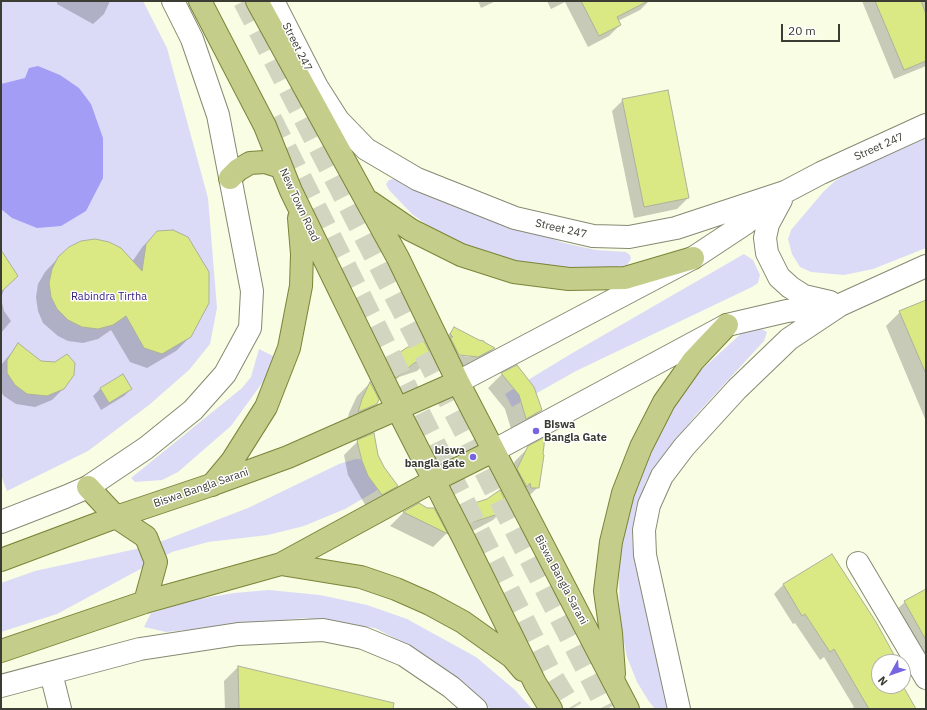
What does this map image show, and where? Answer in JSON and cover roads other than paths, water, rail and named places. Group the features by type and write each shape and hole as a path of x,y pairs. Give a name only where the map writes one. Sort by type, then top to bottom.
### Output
{"main road":[{"name":"New Town Road","path":"200,1 265,126 291,191 398,410 435,480"},
{"name":"Biswa Bangla Sarani","path":"257,1 398,258 493,451 628,709"},
{"path":"230,178 238,170 250,163 265,162 281,167"},
{"path":"212,486 232,461 258,421 278,378 289,348 300,294 302,254 301,223 291,191"},
{"path":"366,199 411,230 461,255 514,272 569,279 625,278 693,258"},
{"path":"615,682 611,633 605,591 611,542 623,493 641,447 664,402 693,361 727,325"},
{"name":"Biswa Bangla Sarani","path":"1,560 116,517 212,486 288,457 398,410 458,382"},
{"path":"1,651 145,602 281,564 435,480 493,451"},
{"path":"435,480 535,683 551,709"},
{"path":"88,486 116,517 146,537 156,562 145,602"},
{"path":"281,564 361,577 396,589 430,604 463,622 512,658 535,683"}],"street":[{"path":"1,522 66,497 88,486 146,448 193,410 225,374 250,328 252,291 218,115 192,39 173,1"},
{"name":"Street 247","path":"273,1 317,87 338,120 366,149 417,179 515,218 593,236 629,237 676,228 785,192 821,173 926,125"},
{"path":"458,382 693,258 746,223 785,192"},
{"path":"785,192 768,224 765,238 767,253 779,277 790,287 804,296 840,305"},
{"path":"679,709 645,555 644,530 649,506 662,476 684,447 737,389 789,339 840,305 926,266"},
{"path":"493,451 727,325 787,311 840,305"},
{"path":"858,563 926,678"},
{"path":"1,686 148,648 238,634 323,630 363,638 404,655 451,687 476,709"},
{"path":"51,673 60,709"}],"tunnel":[{"path":"244,1 607,709"},
{"path":"271,119 552,676 572,709"}],"place":[{"name":"Biswa Bangla Gate","path":"536,431"},
{"name":"biswa bangla gate","path":"473,457"}],"park label":[{"name":"Rabindra Tirtha","path":"109,297"}]}
